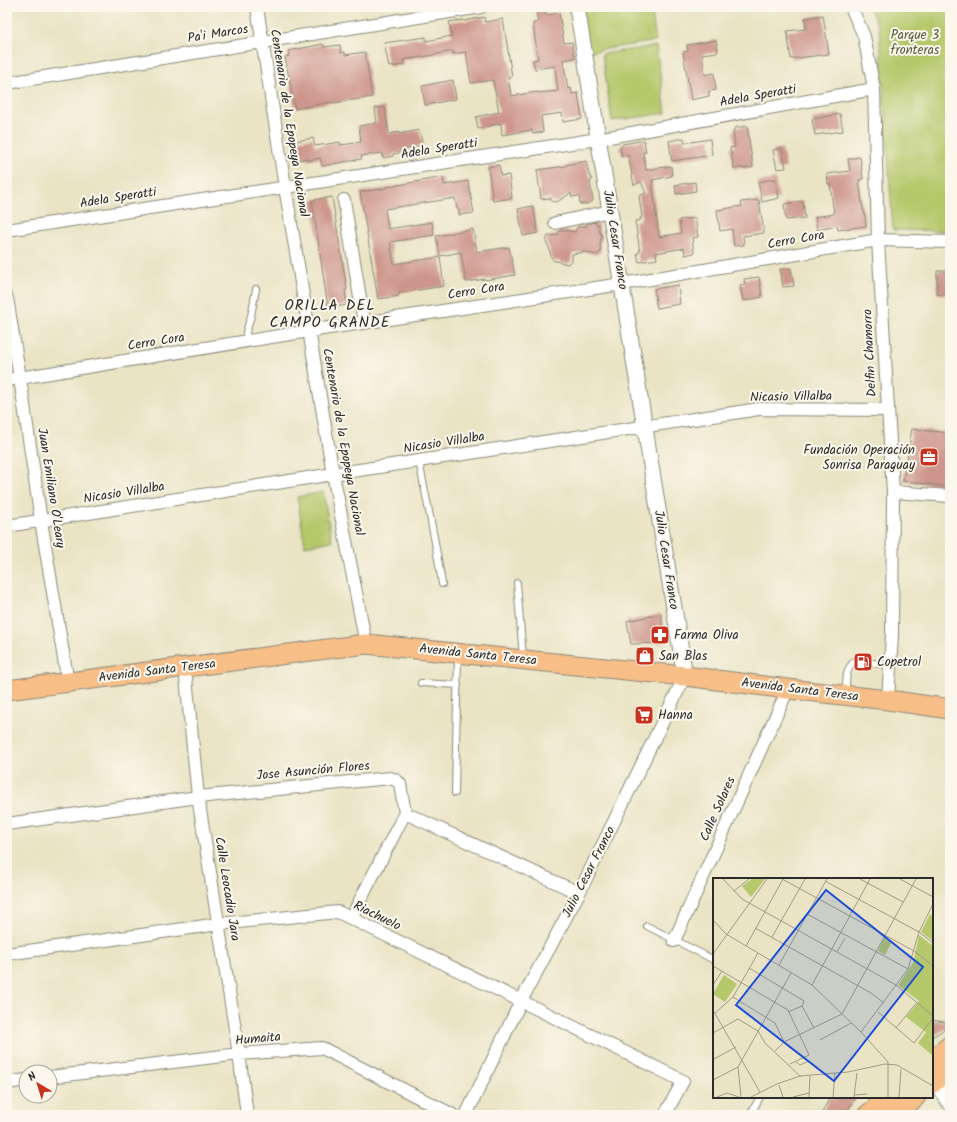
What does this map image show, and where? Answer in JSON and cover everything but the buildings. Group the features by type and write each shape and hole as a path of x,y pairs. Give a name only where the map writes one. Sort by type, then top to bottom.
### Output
{"highway":[{"path":"933,1075 950,1046"},
{"path":"933,1075 950,1067"},
{"path":"868,1115 889,1098"},
{"path":"894,1115 914,1098"}],"main road":[{"name":"Avenida Santa Teresa","path":"7,690 366,644 685,676 888,700 950,709"}],"street":[{"name":"Centenario de la Epopeya Nacional","path":"257,7 285,187 333,474 366,644"},
{"name":"Pa'i Marcos","path":"7,83 481,7"},
{"name":"Julio Cesar Franco","path":"466,1115 521,1000 579,894 685,676 577,7"},
{"name":"Delfin Chamorro","path":"851,7 864,36 874,90 878,240 893,492 892,635 888,700"},
{"name":"Adela Speratti","path":"7,230 598,139 874,90"},
{"path":"344,200 364,322"},
{"path":"555,223 610,211"},
{"name":"Cerro Cora","path":"7,380 309,330 622,284 878,240 950,242"},
{"name":"Juan Emiliano O'Leary","path":"7,298 68,683"},
{"name":"Nicasio Villalba","path":"7,526 333,474 759,409 888,410"},
{"path":"893,492 950,496"},
{"name":"Calle Leocadio Jara","path":"185,668 198,797 219,924 247,1115"},
{"name":"Calle Solares","path":"674,941 788,689"},
{"name":"Jose Asunción Flores","path":"7,824 198,797 390,778 396,780 400,784 405,813"},
{"path":"351,918 405,813 579,894"},
{"name":"Riachuelo","path":"7,954 219,924 338,912 521,1000 682,1081 665,1115"},
{"name":"Humaita","path":"58,1076 239,1054 322,1048 452,1115"},
{"path":"933,1075 950,1103"},
{"path":"7,1083 18,1081"}],"lane":[{"path":"246,341 246,332 251,316 256,289"},
{"path":"419,461 442,584"},
{"path":"517,583 523,660"},
{"path":"455,793 458,653"},
{"path":"845,695 847,672 850,664 855,662 890,665"},
{"path":"420,684 458,685"},
{"path":"647,926 713,960"},
{"path":"750,1115 759,1098"}],"green space":[{"path":"590,7 651,7 656,41 587,52 580,9"},
{"name":"Parque 3 fronteras","path":"869,7 950,7 950,231 893,230 879,28"},
{"path":"656,46 666,113 612,121 602,54"},
{"path":"323,492 332,541 305,546 297,497"}],"place":[{"name":"Fundación Operación Sonrisa Paraguay","path":"929,457"},
{"name":"Farma Oliva","path":"660,635"},
{"name":"San Blas","path":"645,656"},
{"name":"Copetrol","path":"863,662"},
{"name":"Hanna","path":"644,715"}],"district":[{"name":"ORILLA DEL CAMPO GRANDE","path":"330,314"}]}
